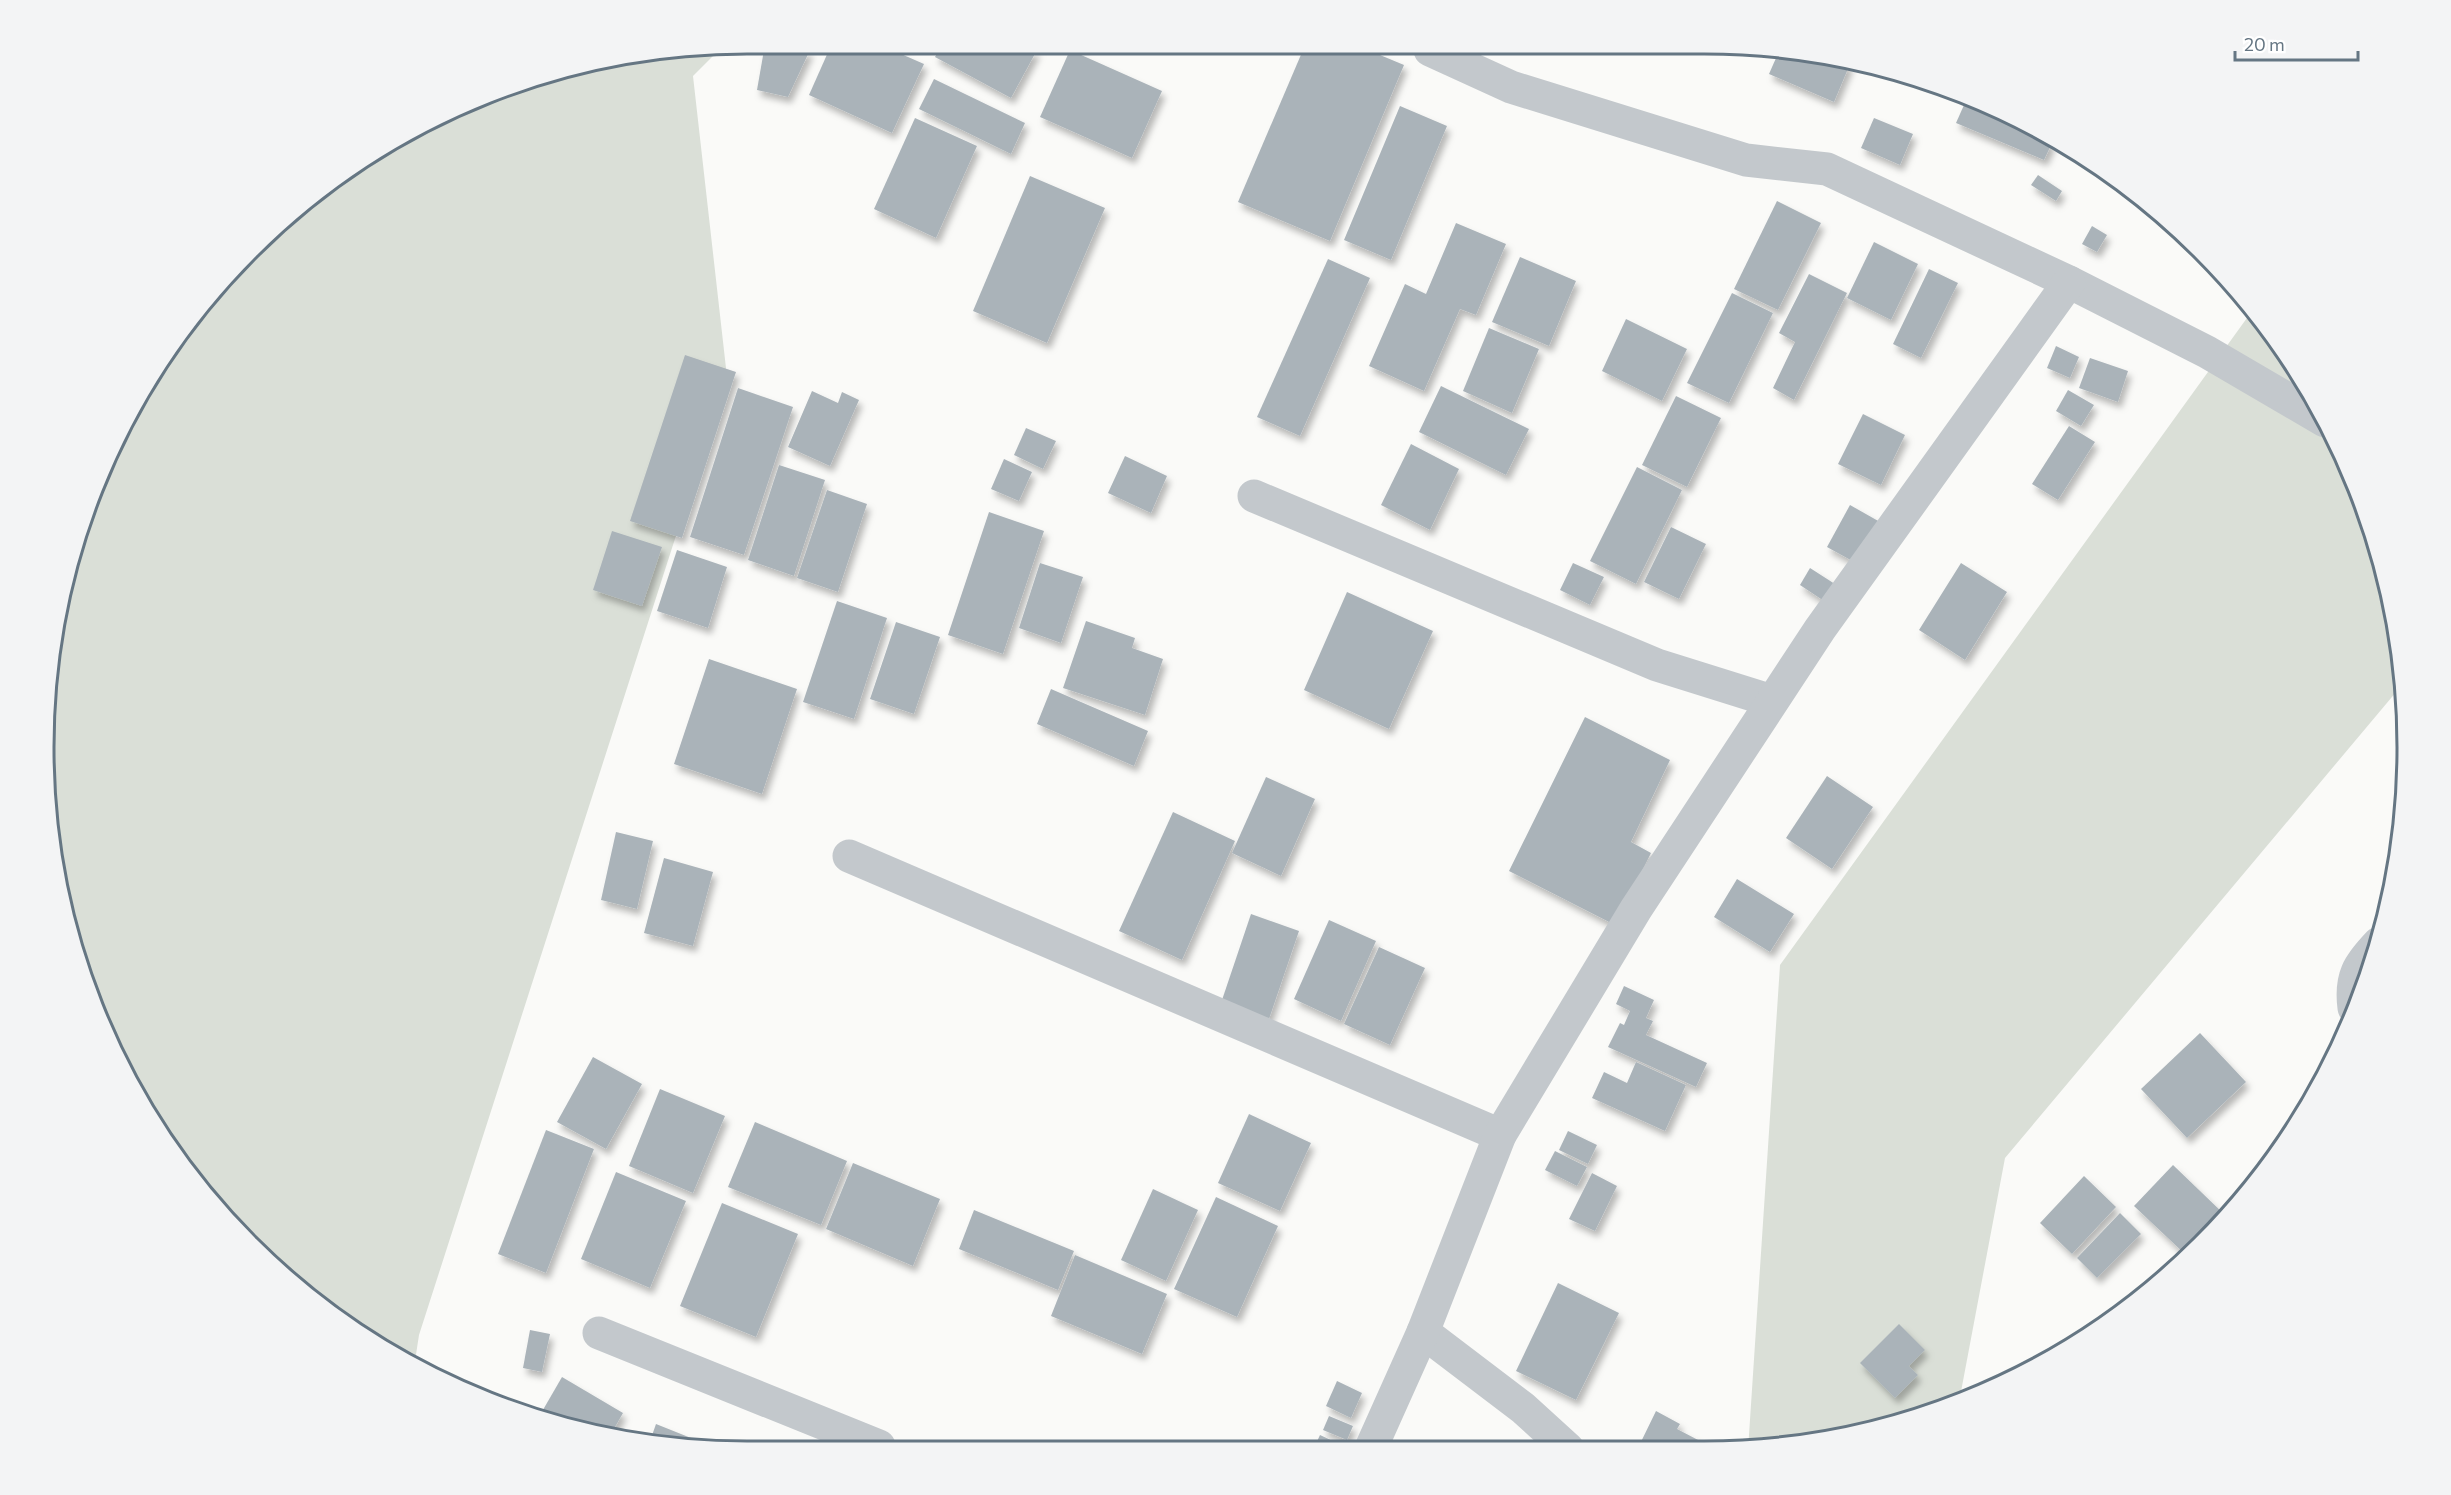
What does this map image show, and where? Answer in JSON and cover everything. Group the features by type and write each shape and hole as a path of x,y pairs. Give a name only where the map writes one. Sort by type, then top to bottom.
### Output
{"street":[{"path":"1439,54 1511,87 1746,160 1827,169 2069,282 2207,352 2310,412"},
{"path":"1374,1441 1423,1332 1500,1135 1636,909 1820,629 2069,282"},
{"path":"1254,496 1657,665 1772,701"},
{"path":"849,856 1500,1135"},
{"path":"2352,992 2351,986 2363,959"},
{"path":"1423,1332 1523,1408 1559,1441"},
{"path":"599,1333 867,1441"}],"shaded area":[{"path":"714,55 693,76 727,377 419,1335 416,1356 362,1324 325,1298 257,1238 197,1170 147,1094 126,1054 91,970 67,883 60,838 55,793 55,702 67,612 91,525 107,482 147,401 197,325 257,257 290,226 362,171 401,147 482,107 525,91 612,67"},
{"path":"2248,317 2280,362 2304,401 2344,482 2360,525 2384,612 2395,693 2005,1158 1961,1391 1926,1404 1839,1428 1749,1440 1780,965"}],"building":[{"path":"763,54 808,54 788,97 757,90"},
{"path":"827,54 901,54 924,64 892,133 809,95"},
{"path":"937,54 1035,54 1011,98 935,57"},
{"path":"1068,54 1079,54 1162,91 1132,158 1040,117"},
{"path":"1301,54 1378,54 1404,65 1330,241 1238,202"},
{"path":"1776,58 1848,69 1834,102 1769,74"},
{"path":"934,79 1025,123 1011,154 919,109"},
{"path":"1964,105 2050,147 2044,160 1956,123"},
{"path":"1400,106 1447,126 1391,260 1344,240"},
{"path":"915,118 977,146 936,238 874,209"},
{"path":"1874,118 1913,134 1900,165 1861,148"},
{"path":"2038,175 2062,191 2056,201 2031,185"},
{"path":"1030,176 1105,208 1047,343 973,311"},
{"path":"1777,201 1821,223 1778,310 1734,289"},
{"path":"1456,223 1506,244 1476,315 1460,309 1424,391 1369,366 1405,284 1426,294"},
{"path":"2092,226 2107,235 2097,252 2082,244"},
{"path":"1874,242 1918,264 1891,320 1847,298"},
{"path":"1520,257 1576,281 1549,346 1492,322"},
{"path":"1328,259 1370,278 1300,436 1257,417"},
{"path":"1929,269 1958,283 1921,358 1893,344"},
{"path":"1809,274 1847,293 1794,400 1773,388 1795,342 1779,333"},
{"path":"1732,293 1773,313 1729,403 1687,383"},
{"path":"1626,319 1687,349 1662,401 1602,371"},
{"path":"1489,328 1539,349 1512,413 1463,391"},
{"path":"2056,346 2079,357 2070,378 2047,368"},
{"path":"685,355 736,372 682,538 630,521"},
{"path":"2090,358 2128,371 2118,402 2079,388"},
{"path":"1441,386 1529,429 1506,475 1419,432"},
{"path":"738,388 793,407 744,555 690,537"},
{"path":"2068,390 2094,405 2081,426 2056,411"},
{"path":"812,391 838,403 842,392 859,400 830,466 788,447"},
{"path":"1676,396 1721,418 1687,487 1642,465"},
{"path":"1863,414 1905,435 1881,485 1838,464"},
{"path":"2069,426 2095,442 2058,500 2032,484"},
{"path":"1026,428 1056,441 1043,469 1014,455"},
{"path":"1411,444 1459,469 1430,530 1381,505"},
{"path":"1125,456 1167,476 1151,513 1108,493"},
{"path":"1004,459 1032,472 1019,501 991,489"},
{"path":"779,465 825,480 794,576 748,560"},
{"path":"1637,467 1682,490 1636,584 1590,561"},
{"path":"827,490 867,504 838,592 797,578"},
{"path":"1850,505 1880,522 1856,563 1827,547"},
{"path":"989,512 1044,531 1003,654 948,635"},
{"path":"1671,527 1706,544 1679,599 1644,582"},
{"path":"612,531 662,547 642,606 593,590"},
{"path":"677,550 727,567 708,628 657,611"},
{"path":"1040,563 1083,577 1061,643 1019,628"},
{"path":"1573,563 1604,577 1590,605 1560,590"},
{"path":"1961,563 2007,592 1965,660 1919,630"},
{"path":"1810,568 1838,586 1827,603 1800,585"},
{"path":"1347,592 1433,631 1389,729 1304,690"},
{"path":"837,601 887,618 854,719 803,702"},
{"path":"1086,621 1135,638 1132,648 1163,659 1145,715 1063,688"},
{"path":"896,622 940,637 914,714 870,699"},
{"path":"709,659 797,689 762,794 674,764"},
{"path":"1051,689 1148,731 1134,766 1037,724"},
{"path":"1585,717 1670,760 1631,842 1651,853 1615,925 1509,871"},
{"path":"1827,776 1873,807 1832,869 1786,838"},
{"path":"1266,777 1315,799 1281,876 1232,853"},
{"path":"1173,812 1235,841 1182,960 1119,931"},
{"path":"616,832 653,841 637,909 601,900"},
{"path":"664,858 713,872 693,946 644,933"},
{"path":"1737,879 1794,914 1770,952 1714,917"},
{"path":"1251,914 1299,931 1269,1019 1221,1003"},
{"path":"1329,920 1376,941 1341,1021 1294,999"},
{"path":"1379,947 1425,968 1390,1045 1344,1024"},
{"path":"1624,986 1654,1000 1646,1018 1653,1021 1646,1035 1707,1063 1696,1087 1608,1047 1620,1023 1624,1025 1630,1011 1616,1004"},
{"path":"2200,1033 2246,1082 2187,1138 2141,1089"},
{"path":"593,1057 642,1084 606,1149 557,1122"},
{"path":"1636,1062 1686,1085 1665,1131 1592,1098 1604,1072 1627,1083"},
{"path":"660,1089 725,1116 693,1193 629,1166"},
{"path":"1249,1114 1311,1143 1280,1211 1218,1183"},
{"path":"755,1122 847,1161 821,1225 728,1187"},
{"path":"546,1130 594,1149 546,1273 498,1254"},
{"path":"1568,1131 1597,1145 1588,1164 1559,1150"},
{"path":"1555,1151 1587,1167 1577,1186 1545,1170"},
{"path":"853,1163 940,1199 913,1266 826,1229"},
{"path":"2173,1165 2220,1210 2181,1250 2134,1206"},
{"path":"616,1172 686,1201 650,1288 581,1259"},
{"path":"1592,1173 1617,1186 1595,1231 1569,1219"},
{"path":"2084,1176 2116,1207 2072,1254 2040,1223"},
{"path":"1153,1189 1198,1210 1166,1281 1121,1260"},
{"path":"1216,1197 1278,1226 1237,1317 1174,1289"},
{"path":"722,1203 798,1234 756,1337 680,1306"},
{"path":"974,1210 1074,1251 1058,1290 959,1249"},
{"path":"2120,1213 2141,1234 2097,1278 2077,1258"},
{"path":"1075,1255 1167,1294 1142,1354 1051,1316"},
{"path":"1558,1283 1619,1313 1576,1400 1516,1371"},
{"path":"1899,1324 1925,1350 1909,1366 1918,1375 1895,1398 1860,1363"},
{"path":"530,1330 550,1334 542,1372 523,1368"},
{"path":"562,1377 623,1413 614,1428 543,1409"},
{"path":"1337,1381 1362,1393 1351,1418 1326,1406"},
{"path":"1656,1411 1680,1424 1677,1429 1700,1441 1641,1441"},
{"path":"1329,1416 1353,1426 1347,1440 1323,1430"},
{"path":"656,1424 694,1439 657,1435 652,1434"},
{"path":"1320,1435 1333,1441 1317,1441"}]}
